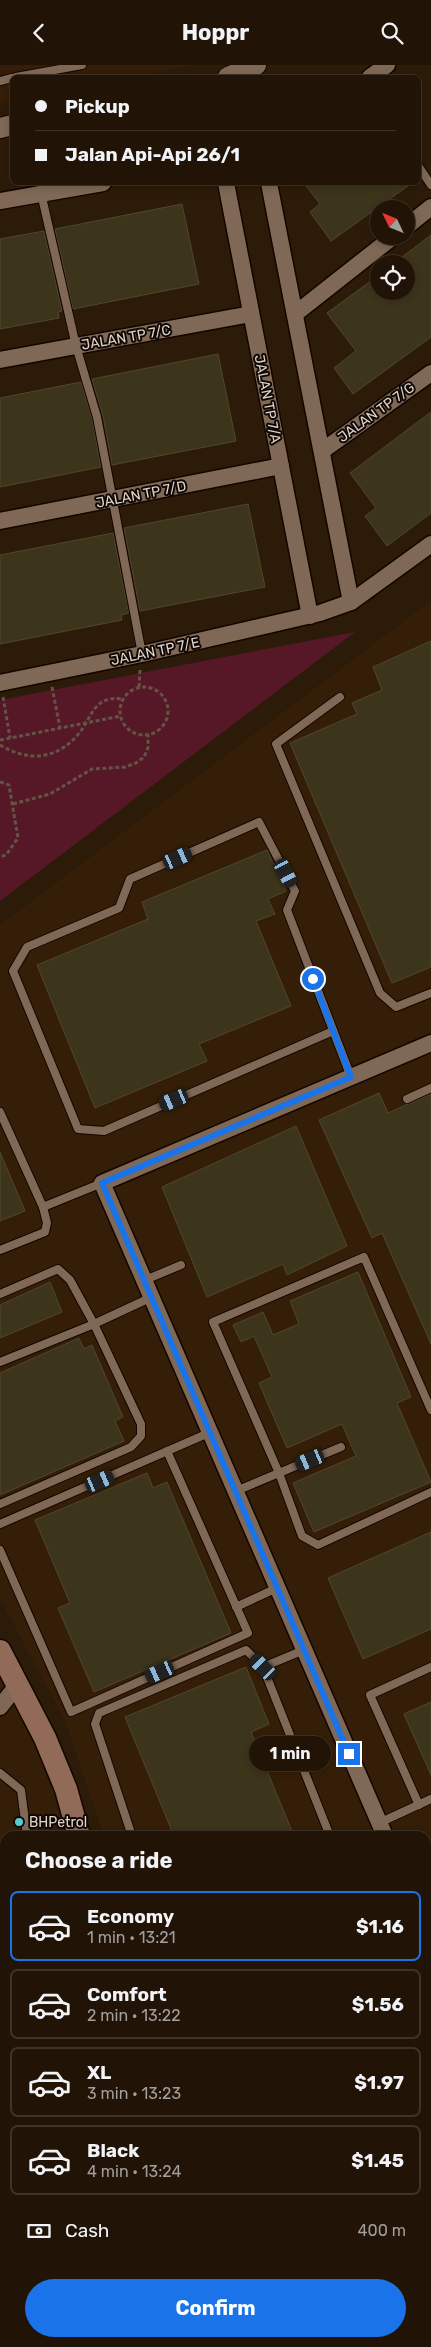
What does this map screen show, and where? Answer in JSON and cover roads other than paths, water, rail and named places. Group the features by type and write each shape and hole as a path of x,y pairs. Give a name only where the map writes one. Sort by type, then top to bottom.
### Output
{"main road":[{"path":"0,1651 45,1738 66,1789 78,1831"}],"street":[{"path":"233,75 256,65"},
{"path":"373,75 387,65"},
{"path":"0,201 91,185"},
{"name":"JALAN TP 7/A","path":"226,185 310,616"},
{"path":"269,185 351,602"},
{"path":"415,220 431,207"},
{"path":"295,314 383,245"},
{"name":"JALAN TP 7/C","path":"0,360 251,313"},
{"name":"JALAN TP 7/G","path":"322,451 431,373"},
{"name":"JALAN TP 7/D","path":"0,521 281,466"},
{"name":"JALAN TP 7/E","path":"1,682 142,654 310,616 351,602 431,544"},
{"path":"382,1829 102,1183 431,1043"},
{"path":"0,1707 18,1684"}],"lane":[{"path":"26,75 79,65"},
{"path":"421,170 431,185"},
{"path":"41,193 76,346 96,417 142,654"},
{"path":"340,697 276,744 380,993 396,1007 431,993"},
{"path":"333,1031 104,1131 78,1129 13,971 27,947 119,908 130,879 259,822 296,891 287,910 351,1077"},
{"path":"406,1099 431,1087"},
{"path":"0,1112 43,1207 47,1223 46,1232 0,1250"},
{"path":"43,1207 102,1183"},
{"path":"431,1411 364,1257 213,1322 279,1473 302,1537 318,1545 431,1492"},
{"path":"145,1280 181,1265"},
{"path":"0,1294 58,1269 70,1280 94,1324 141,1424 141,1436 131,1447 0,1504"},
{"path":"0,1362 94,1324 152,1297"},
{"path":"0,1524 211,1432"},
{"path":"236,1491 341,1447"},
{"path":"0,1550 71,1712 248,1633 167,1451"},
{"path":"236,1607 277,1587"},
{"path":"130,1831 94,1724 99,1713 246,1650 263,1667 328,1831"},
{"path":"263,1667 304,1650"},
{"path":"419,1805 370,1695 431,1667"},
{"path":"0,1773 21,1790 26,1831"},
{"path":"382,1829 431,1799"}],"place":[{"name":"BHPetrol","path":"19,1822"}]}
